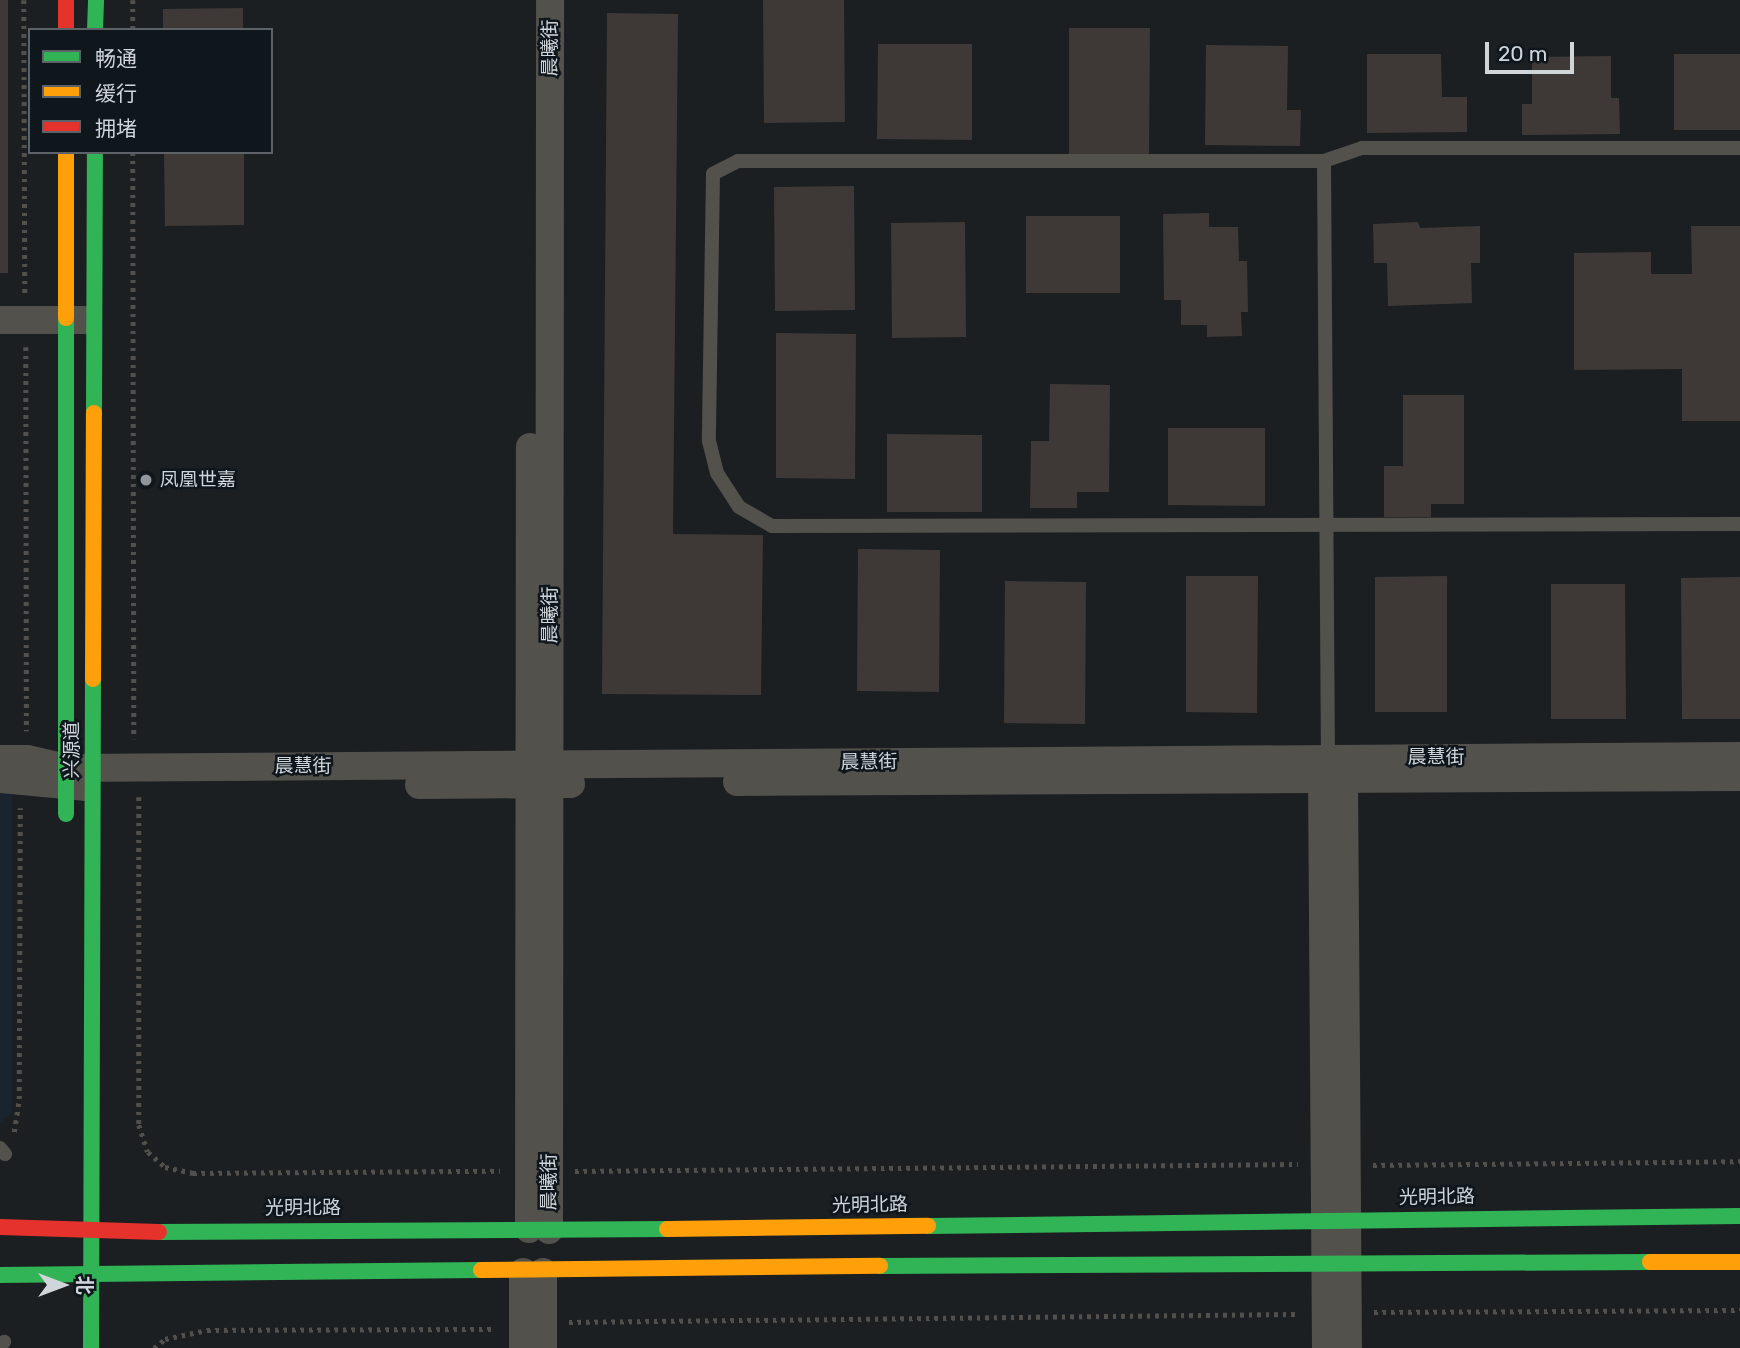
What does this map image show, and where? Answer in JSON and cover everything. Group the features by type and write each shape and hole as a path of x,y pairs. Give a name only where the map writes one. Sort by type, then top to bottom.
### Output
{"main road":[{"path":"66,0 66,28"},
{"path":"95,28 96,0"},
{"name":"兴源道","path":"66,154 66,320 92,1230 91,1348"},
{"name":"兴源道","path":"66,829 79,777 94,320 95,154"},
{"path":"65,1205 65,1281"},
{"name":"光明北路","path":"0,1227 65,1243 92,1230 539,1230 1740,1216"},
{"path":"0,1275 65,1281 91,1275 1337,1262 1740,1262"}],"street":[{"name":"晨曦街","path":"531,0 540,774"},
{"name":"晨曦街","path":"539,1230 540,774 550,0"},
{"path":"13,320 94,320"},
{"name":"晨慧街","path":"1331,772 1740,756"},
{"name":"晨慧街","path":"12,769 79,777 1331,772 1740,777"},
{"path":"1326,1348 1337,1313 1331,772"},
{"path":"533,1272 533,1337"},
{"path":"1337,1313 1348,1348"}],"lane":[{"path":"1740,148 1362,148 1324,162 738,161 713,174 709,441 717,473 739,507 772,526 1740,524"},
{"path":"1324,162 1324,526 1331,772"}],"path":[{"path":"2,1151 12,1149 19,1099 12,769 13,320 24,0"},
{"path":"133,0 133,28"},
{"path":"134,154 139,1125 148,1152 165,1167 192,1172 539,1172 1740,1161"},
{"path":"153,1348 165,1339 207,1330 533,1337 1337,1313 1740,1310"}],"shaded area":[{"path":"0,768 12,768 12,1113 0,1123"}],"building":[{"path":"0,0 8,0 8,273 0,273"},
{"path":"763,0 844,0 845,122 764,123"},
{"path":"243,8 243,28 163,28 163,9"},
{"path":"607,13 678,14 673,534 763,535 761,695 602,694"},
{"path":"1069,28 1150,28 1149,155 1069,155"},
{"path":"878,44 972,44 972,140 877,139"},
{"path":"1206,45 1288,46 1287,110 1301,110 1300,146 1205,145"},
{"path":"1367,54 1441,54 1442,97 1467,97 1467,132 1367,133"},
{"path":"1674,54 1740,54 1740,130 1674,130"},
{"path":"1611,56 1611,98 1619,98 1620,134 1522,135 1522,104 1532,104 1532,57"},
{"path":"164,154 244,154 244,225 165,226"},
{"path":"854,186 855,310 775,311 774,187"},
{"path":"1209,213 1209,227 1238,227 1239,261 1247,261 1248,312 1241,312 1242,336 1207,337 1207,325 1181,325 1181,300 1164,300 1163,214"},
{"path":"1026,216 1120,216 1120,293 1026,293"},
{"path":"965,222 966,337 892,338 891,223"},
{"path":"1418,222 1420,228 1480,226 1480,263 1471,263 1472,303 1388,306 1387,263 1374,263 1373,224"},
{"path":"1691,226 1740,226 1740,421 1682,421 1682,369 1574,370 1574,253 1651,252 1651,274 1692,274"},
{"path":"776,333 856,334 855,479 776,478"},
{"path":"1050,384 1110,385 1109,492 1077,492 1077,508 1030,508 1031,441 1049,441"},
{"path":"1403,395 1464,395 1464,504 1431,504 1431,517 1384,517 1384,466 1403,466"},
{"path":"1168,428 1265,428 1265,506 1168,505"},
{"path":"887,434 982,435 982,512 887,512"},
{"path":"858,549 940,550 939,692 857,691"},
{"path":"1186,576 1258,576 1257,713 1186,712"},
{"path":"1447,576 1447,712 1375,712 1375,577"},
{"path":"1740,577 1740,719 1682,719 1681,578"},
{"path":"1005,581 1086,582 1085,724 1004,723"},
{"path":"1551,584 1625,584 1626,719 1551,719"}],"traffic: fast":[{"path":"95,28 96,0"},
{"path":"94,413 95,154"},
{"path":"66,318 66,814"},
{"path":"91,1348 93,679"},
{"path":"928,1226 1740,1216"},
{"path":"159,1232 667,1229"},
{"path":"880,1266 1650,1262"},
{"path":"0,1275 481,1270"}],"traffic: slow":[{"path":"66,154 66,318"},
{"path":"93,679 94,413"},
{"path":"667,1229 928,1226"},
{"path":"1650,1262 1740,1262"},
{"path":"481,1270 880,1266"}],"traffic: jam":[{"path":"66,0 66,28"},
{"path":"0,1227 159,1232"}],"place":[{"name":"凤凰世嘉","path":"146,480"}]}
